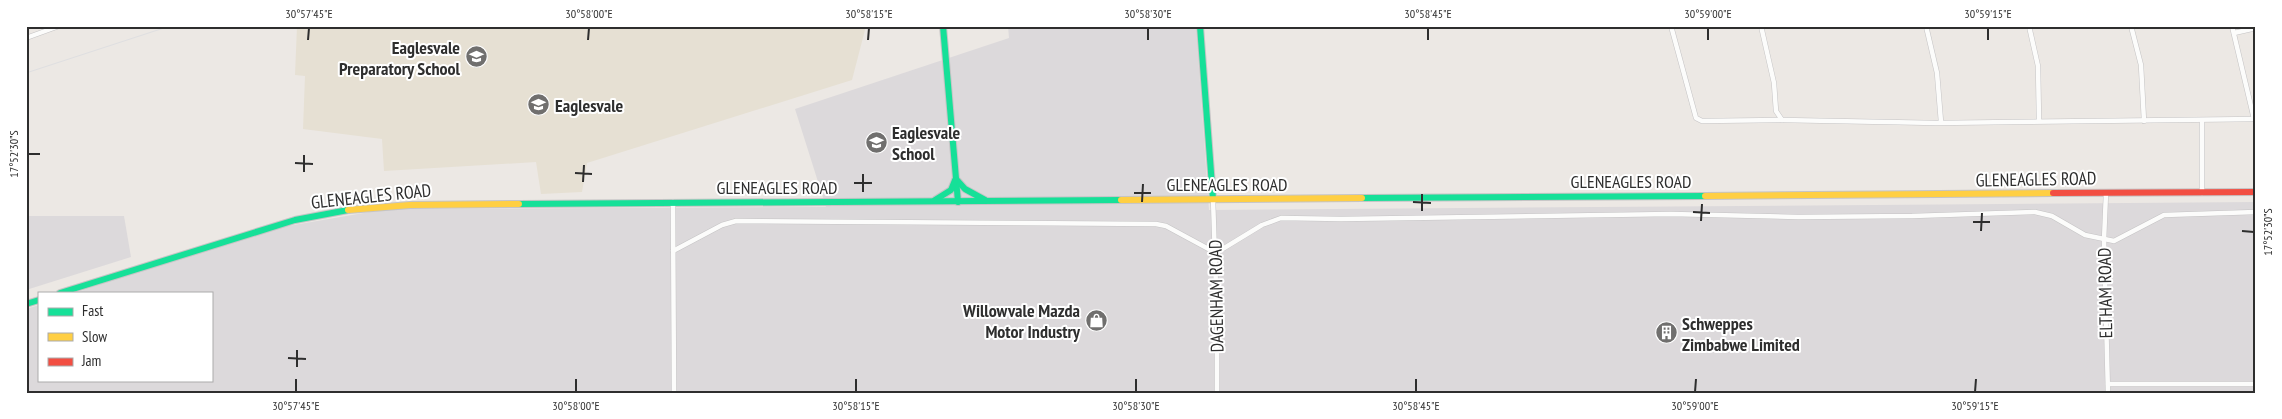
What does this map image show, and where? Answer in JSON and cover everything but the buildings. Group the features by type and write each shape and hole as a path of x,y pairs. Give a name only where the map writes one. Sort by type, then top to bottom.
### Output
{"street":[{"path":"26,38 59,26"},
{"path":"943,26 958,202"},
{"path":"1200,26 1213,199"},
{"path":"1671,26 1690,103 1697,120 1815,122 2202,121 2255,119 2232,26"},
{"path":"1761,26 1773,78 1776,111 1782,120"},
{"path":"1926,26 1936,74 1941,122"},
{"path":"2028,26 2038,66 2039,120"},
{"path":"2131,26 2141,65 2144,121"},
{"path":"2234,33 2256,28"},
{"path":"2202,121 2202,193"},
{"path":"956,179 965,189 988,201"},
{"path":"931,202 951,190 956,179"},
{"name":"GLENEAGLES ROAD","path":"63,292 270,227 336,212 410,205 2256,192"},
{"name":"ELTHAM ROAD","path":"2106,193 2104,240 2108,393"},
{"name":"DAGENHAM ROAD","path":"1213,199 1216,253 1217,393"},
{"path":"673,202 674,393"},
{"path":"673,251 722,225 736,222 1156,224 1166,226 1216,253 1268,223 1281,218 1341,219 1671,214 1798,217 2035,212 2052,216 2085,235 2114,241 2164,215 2256,212"},
{"path":"26,304 38,300"},
{"path":"2108,384 2256,384"}],"shaded area":[{"name":"Eaglesvale","path":"297,26 866,26 852,80 587,163 582,192 541,194 536,162 384,171 382,139 303,129 305,76 295,75"},
{"path":"1008,26 1196,26 1209,210 2256,202 2256,393 26,393 26,309 38,305 38,382 212,382 212,292 78,292 198,251 282,227 387,209 826,207 795,109 1009,38"},
{"path":"26,216 124,216 131,257 26,290"}],"railway":[{"path":"26,73 170,26"}],"traffic: fast":[{"path":"943,26 958,202"},
{"path":"1200,26 1213,199"},
{"path":"956,179 965,189 985,200"},
{"path":"935,200 951,190 955,180"},
{"path":"1362,198 1705,196"},
{"path":"519,204 1121,200"},
{"path":"63,292 295,220 348,210"},
{"path":"26,304 38,300"}],"traffic: slow":[{"path":"1705,196 2053,193"},
{"path":"1121,200 1362,198"},
{"path":"348,210 410,205 519,204"}],"traffic: jam":[{"path":"2053,193 2256,192"}],"place":[{"name":"Eaglesvale Preparatory School","path":"476,57"},
{"name":"Eaglesvale","path":"539,105"},
{"name":"Eaglesvale School","path":"876,142"},
{"name":"Willowvale Mazda Motor Industry","path":"1096,320"},
{"name":"Schweppes Zimbabwe Limited","path":"1666,333"}]}
